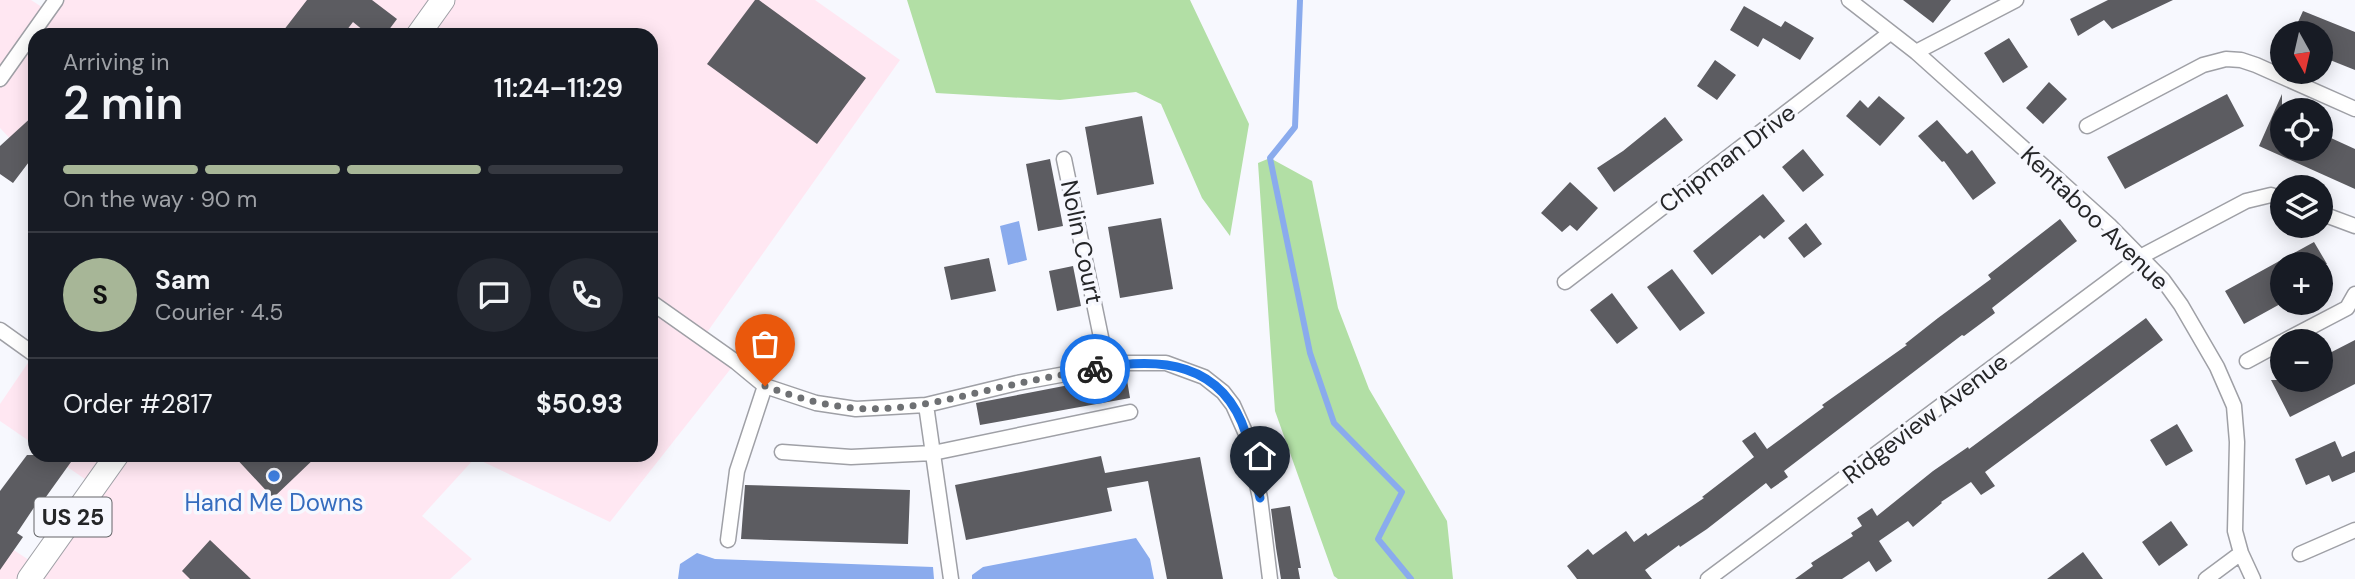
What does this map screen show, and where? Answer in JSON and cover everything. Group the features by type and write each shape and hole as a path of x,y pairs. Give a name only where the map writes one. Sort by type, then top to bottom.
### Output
{"main road":[{"path":"423,28 443,0"},
{"name":"US 25","path":"29,579 112,462"}],"street":[{"path":"36,28 56,0"},
{"name":"Kentaboo Avenue","path":"1849,0 1916,52 2142,256 2163,279 2217,367 2234,406 2237,442 2235,520 2241,553 2253,579"},
{"path":"1916,52 2016,0"},
{"name":"Chipman Drive","path":"1565,282 1890,33"},
{"path":"0,79 28,40"},
{"path":"2087,126 2203,65 2225,59 2256,65 2355,109"},
{"name":"Nolin Court","path":"1064,159 1107,366"},
{"name":"Ridgeview Avenue","path":"1708,579 2142,256 2245,201 2270,195"},
{"path":"2333,218 2355,226"},
{"path":"2307,329 2347,308 2355,294"},
{"path":"658,307 765,386 816,403 856,409 926,405 1017,383 1107,366 1150,362 1166,363 1204,377 1228,399 1246,434 1260,498 1270,579"},
{"path":"0,330 28,350"},
{"path":"2247,361 2270,349"},
{"path":"728,540 737,471 765,386"},
{"path":"926,405 951,579"},
{"path":"782,452 851,457 933,453 1130,412"},
{"path":"2300,554 2355,530"},
{"path":"2206,579 2241,553"}],"shaded area":[{"path":"0,0 31,0 48,11 56,0 815,0 900,60 703,338 736,362 658,461 658,28 28,28 28,158 0,128"},
{"path":"28,363 28,440 0,421 0,404"},
{"path":"60,462 471,462 422,516 472,559 450,579 0,579 0,541 38,566 95,486"},
{"path":"483,462 657,462 610,522"}],"green space":[{"path":"907,0 1190,0 1249,124 1230,236 1202,198 1161,104 1136,92 1060,100 936,93"},
{"path":"1270,158 1312,181 1338,308 1369,389 1447,521 1453,579 1338,579 1334,576 1275,411 1258,163"}],"water":[{"path":"1019,221 1027,260 1008,265 1000,226"},
{"path":"1136,538 1150,559 1154,579 972,579 972,575 983,567"},
{"path":"697,553 715,559 933,567 934,579 678,579 680,564"}],"building":[{"path":"307,0 372,0 397,19 390,28 360,28 353,22 348,28 285,28"},
{"path":"755,0 759,0 866,78 817,144 707,64"},
{"path":"1903,0 1951,0 1933,23"},
{"path":"2108,0 2173,0 2112,29 2104,20 2078,36 2070,19"},
{"path":"1744,6 1781,27 1785,21 1814,38 1800,60 1763,38 1758,47 1730,30"},
{"path":"2303,11 2328,21 2298,21"},
{"path":"2333,23 2355,32 2355,70 2333,61"},
{"path":"2009,38 2028,67 2003,83 1984,53"},
{"path":"1715,60 1736,75 1717,100 1697,86"},
{"path":"2049,82 2067,99 2043,124 2026,108"},
{"path":"2227,94 2244,126 2125,189 2107,157"},
{"path":"1879,96 1905,118 1880,146 1846,116 1860,100 1868,108"},
{"path":"1142,116 1154,184 1097,195 1085,127"},
{"path":"1665,117 1683,140 1614,192 1597,168"},
{"path":"28,120 28,163 13,183 0,174 0,146"},
{"path":"1937,120 1967,154 1972,150 1996,183 1973,200 1944,161 1942,162 1918,136"},
{"path":"2270,121 2270,151 2259,146"},
{"path":"2333,139 2355,149 2355,189 2333,179 2333,175 2324,175 2292,161 2333,161"},
{"path":"1803,149 1824,175 1803,192 1782,167"},
{"path":"1050,159 1063,226 1038,231 1026,164"},
{"path":"1570,182 1598,208 1577,231 1570,225 1562,232 1541,213"},
{"path":"1763,194 1785,221 1764,239 1760,235 1712,275 1693,251"},
{"path":"1161,218 1173,289 1120,298 1108,227"},
{"path":"2060,219 2077,241 1992,308 1995,313 1962,335 1784,471 1788,477 1771,489 1766,483 1707,529 1645,570 1652,579 1577,579 1567,566 1588,549 1593,555 1626,531 1634,542 1646,533 1648,536 1704,498 1702,497 1754,457 1742,441 1755,432 1767,449 1824,407 1822,405 1907,345 1905,344 1991,279 1988,275"},
{"path":"1806,223 1822,244 1804,258 1788,238"},
{"path":"2314,242 2320,252 2296,252"},
{"path":"989,258 996,291 951,300 944,267"},
{"path":"1073,266 1081,306 1057,311 1049,271"},
{"path":"2270,266 2270,310 2244,324 2225,291"},
{"path":"1672,269 1705,313 1680,331 1647,287"},
{"path":"1612,293 1638,328 1617,344 1590,310"},
{"path":"2146,318 2163,340 1985,472 1995,486 1981,495 1971,482 1941,502 1913,527 1908,521 1879,541 1892,561 1876,572 1869,561 1842,579 1795,579 1813,566 1811,563 1853,536 1851,533 1862,526 1857,518 1872,508 1877,516 1933,471 1968,447 1969,449"},
{"path":"2355,340 2355,384 2290,417 2277,392 2333,392 2333,351"},
{"path":"1126,374 1130,398 980,425 976,403"},
{"path":"2177,424 2193,451 2166,466 2150,440"},
{"path":"2335,441 2342,457 2355,451 2355,472 2332,482 2329,475 2306,485 2295,459"},
{"path":"27,455 28,462 71,462 17,533 23,537 0,570 0,491"},
{"path":"1101,456 1105,473 1200,457 1223,579 1167,579 1148,481 1107,488 1112,511 966,540 955,485"},
{"name":"Hand Me Downs","path":"240,462 311,462 273,498"},
{"path":"745,485 910,490 908,544 741,539"},
{"path":"1290,506 1301,568 1298,568 1300,579 1281,579 1276,548 1271,509"},
{"path":"2171,521 2188,545 2159,566 2142,542"},
{"path":"210,540 251,579 190,579 182,571"},
{"path":"2083,552 2103,579 2047,579"}],"waterway":[{"path":"1300,0 1295,127 1270,158 1310,353 1334,423 1402,492 1378,539 1411,579"}],"way so far":[{"path":"765,386 816,403 856,409 876,408 926,405 1017,383 1095,369"}],"place":[{"name":"Hand Me Downs","path":"274,476"}],"route":[{"path":"1095,369 1125,363 1166,363 1204,377 1223,392 1240,420 1246,434 1260,498"}]}
